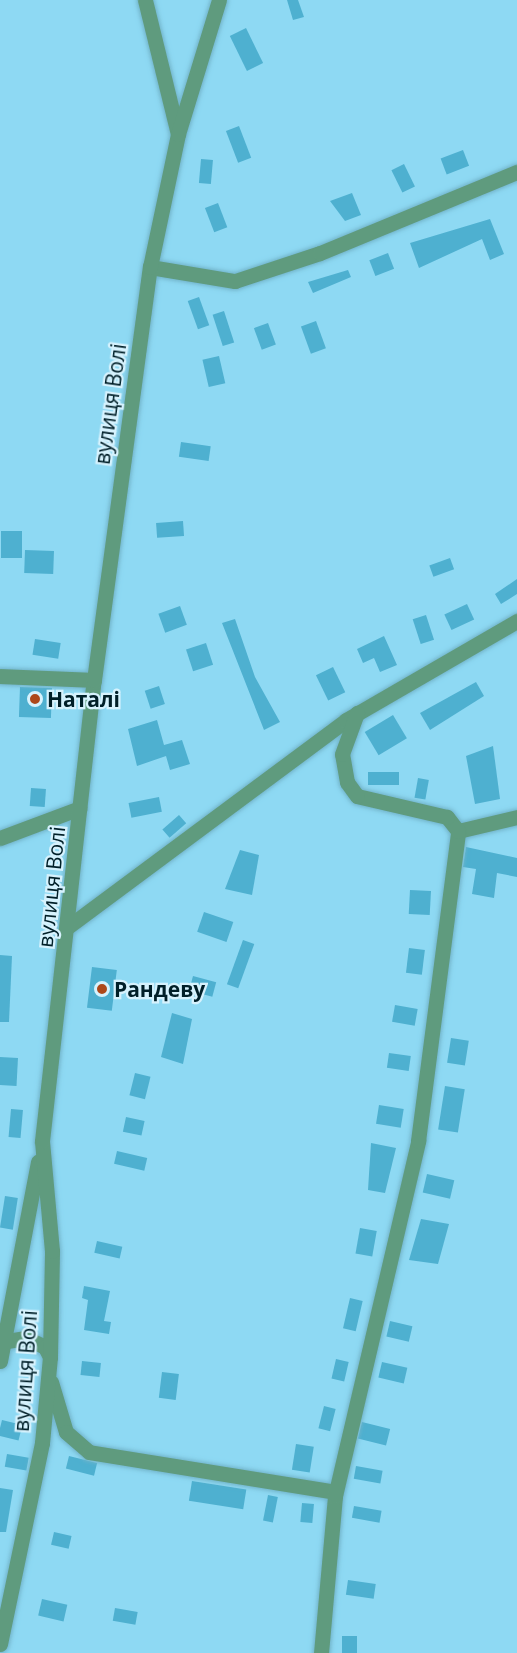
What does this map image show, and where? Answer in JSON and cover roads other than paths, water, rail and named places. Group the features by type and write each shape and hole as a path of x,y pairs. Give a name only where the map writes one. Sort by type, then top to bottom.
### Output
{"street":[{"path":"145,0 178,134"},
{"name":"вулиця Волі","path":"0,1644 42,1443 49,1374 52,1251 42,1141 69,926 94,680 150,267 178,134 219,0"},
{"path":"150,267 235,281 320,253 517,172"},
{"path":"69,926 357,713 517,621"},
{"path":"0,676 94,680"},
{"path":"321,1653 335,1492 418,1141 458,831 447,818 357,796 346,782 342,754 357,713"},
{"path":"0,838 80,808"},
{"path":"458,831 517,817"},
{"path":"0,1361 7,1341 42,1141"},
{"path":"7,1341 26,1338 45,1347 50,1357"},
{"path":"49,1374 66,1432 75,1445 89,1452 335,1492"}],"place":[{"name":"Наталі","path":"35,699"},
{"name":"Рандеву","path":"102,989"}]}
